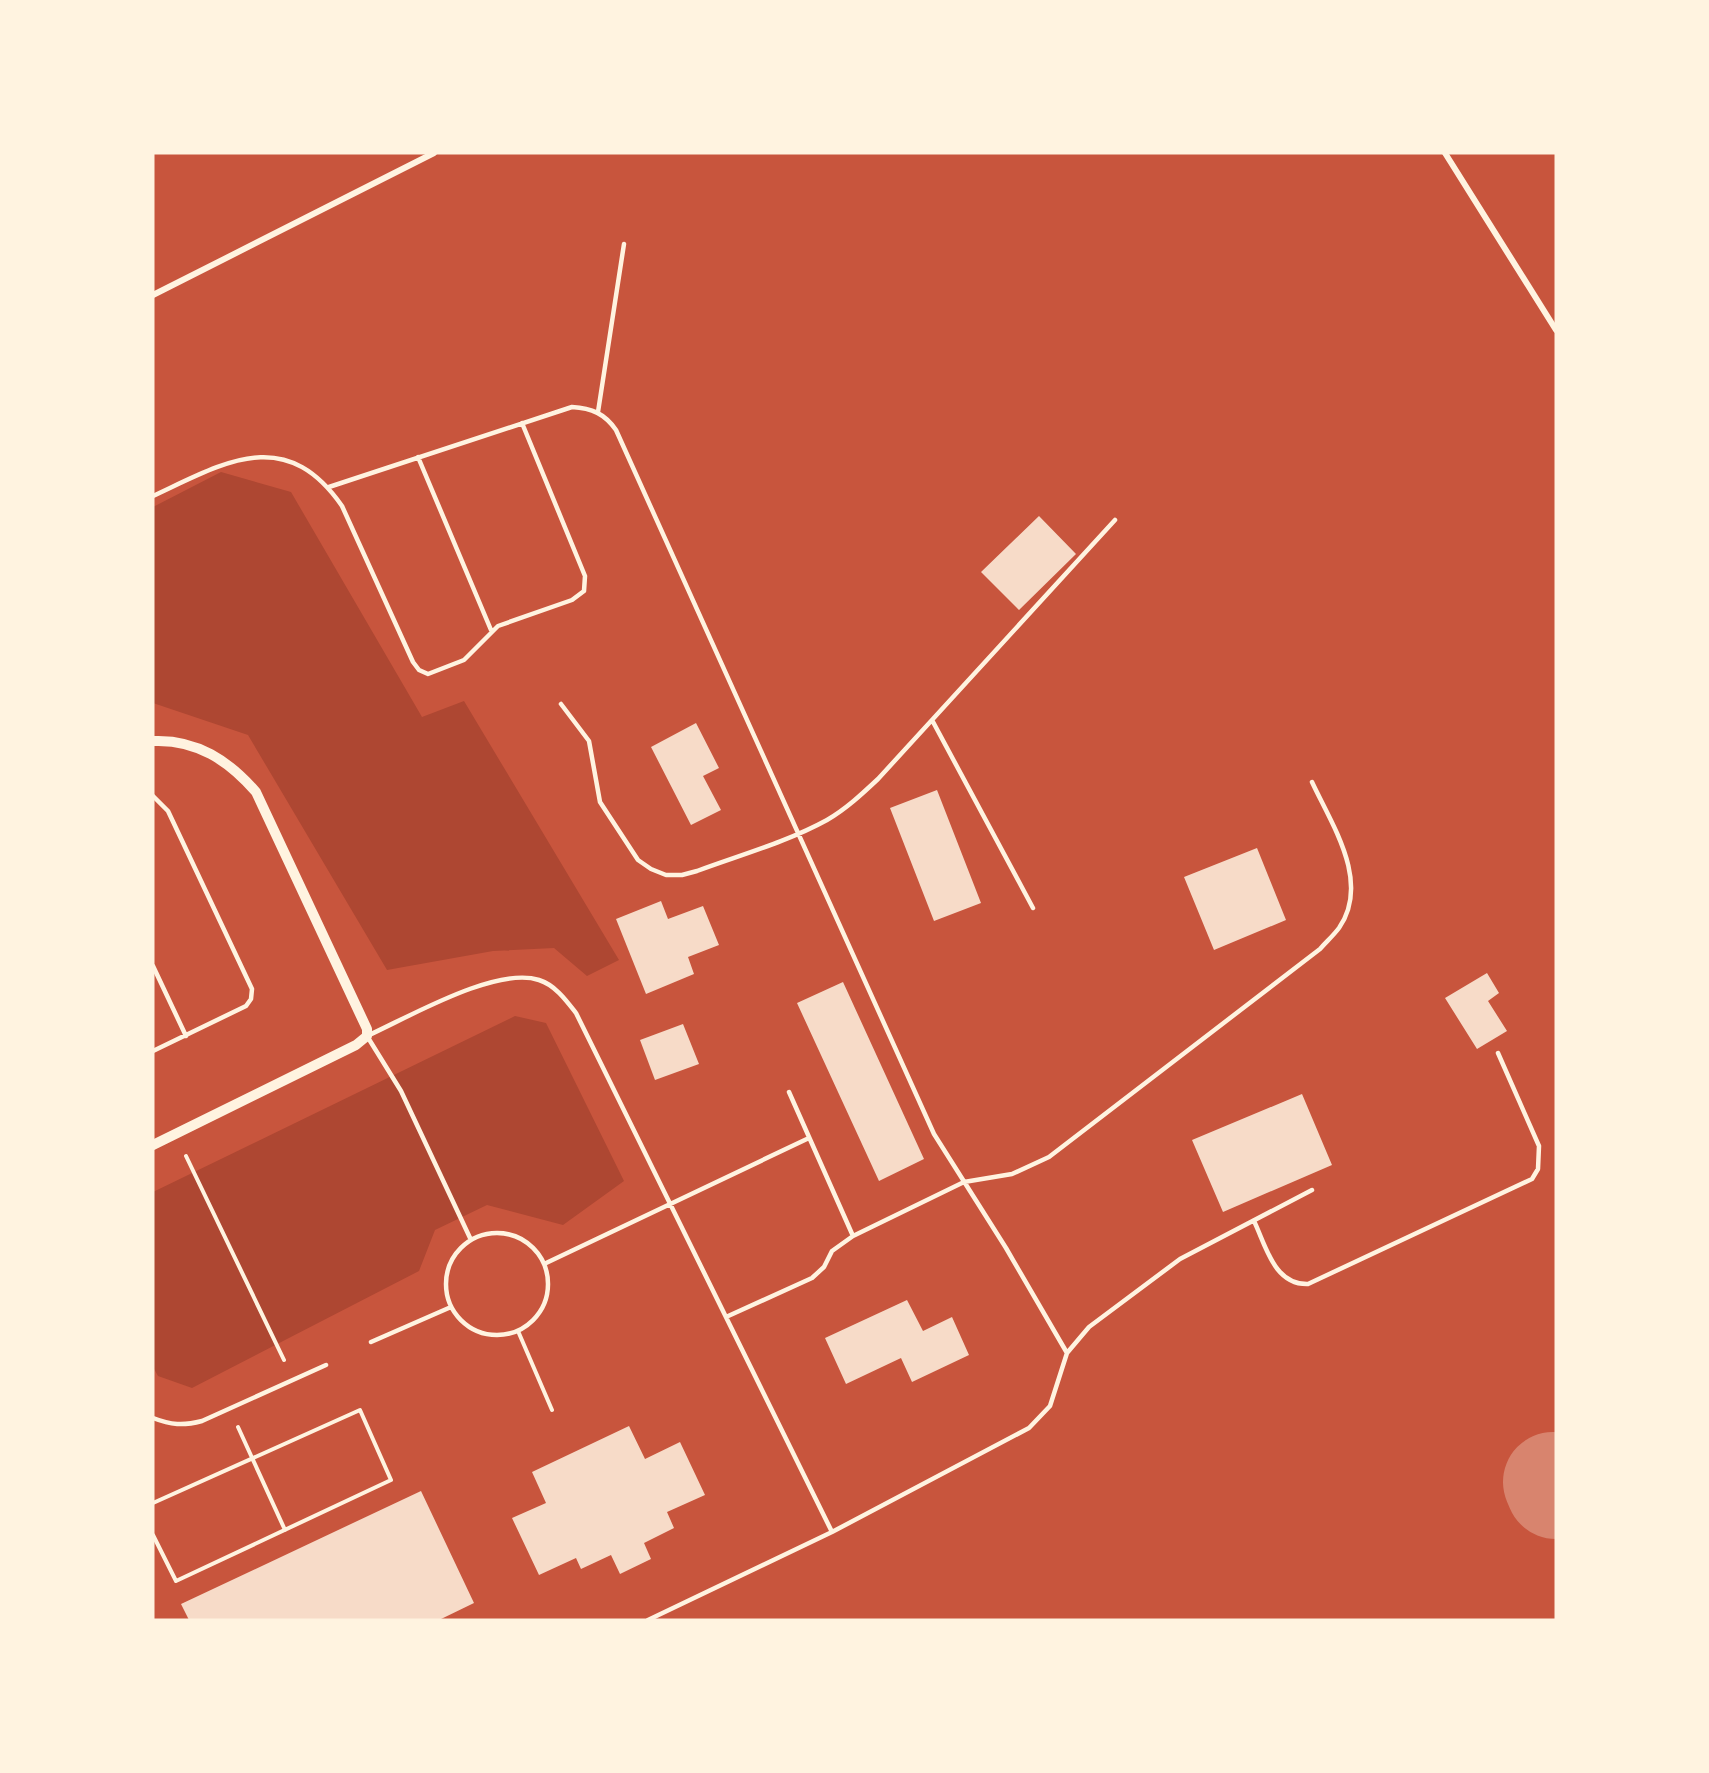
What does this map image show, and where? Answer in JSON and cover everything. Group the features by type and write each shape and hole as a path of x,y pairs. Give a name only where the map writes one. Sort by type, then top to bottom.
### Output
{"street":[{"path":"153,296 435,153"},
{"path":"1445,153 1556,330"},
{"path":"153,741 188,744 214,755 238,771 256,792 365,1021 367,1036 356,1045 153,1145"}],"lane":[{"path":"598,412 624,244"},
{"path":"329,487 572,407 598,412 616,430 934,1134 1067,1353"},
{"path":"153,496 224,463 246,457 269,457 291,462 311,472 329,487 342,506 419,670 428,674 464,660 472,654 490,630 579,597 586,584 585,576 522,423"},
{"path":"418,457 490,630"},
{"path":"561,704 590,741 596,791 606,812 638,860 666,875 682,875 798,833 827,819 854,801 878,779 1115,520"},
{"path":"932,720 1033,908"},
{"path":"726,1317 812,1278 824,1267 831,1251 853,1236 964,1182 1012,1174 1049,1157 1320,949 1340,927 1351,900 1351,871 1312,782"},
{"path":"153,796 168,811 252,989 251,999 246,1006 153,1051"},
{"path":"153,966 186,1036"},
{"path":"471,1240 401,1091 367,1036 492,980 516,976 540,980 561,993 576,1013 832,1532"},
{"path":"1254,1221 1282,1275 1298,1284 1308,1284 1532,1179 1538,1169 1539,1146 1498,1053"},
{"path":"789,1092 853,1236"},
{"path":"544,1264 809,1138"},
{"path":"648,1620 832,1532 1029,1428 1050,1406 1067,1353 1089,1327 1163,1270 1312,1190"},
{"path":"492,1233 513,1236 531,1246 544,1264 548,1284 545,1303 534,1320 518,1331 499,1336 479,1333 462,1323 450,1306 445,1288 447,1269 457,1252 471,1240 492,1233"},
{"path":"371,1341 450,1306"},
{"path":"153,1418 168,1424 185,1426 230,1409 326,1365"}],"path":[{"path":"175,1134 294,1380"},
{"path":"518,1331 552,1410"},
{"path":"230,1409 285,1530"},
{"path":"153,1503 360,1410 391,1480 176,1581 153,1535"}],"shaded area":[{"path":"221,472 291,492 422,717 464,701 619,960 587,976 554,948 493,951 387,970 248,735 153,703 153,507"},
{"path":"515,1016 546,1023 624,1181 563,1225 487,1205 435,1230 419,1271 192,1388 158,1376 153,1367 153,1192"}],"building":[{"path":"1039,516 1076,554 1019,610 981,572"},
{"path":"696,723 719,768 703,776 721,810 691,825 651,747"},
{"path":"937,790 981,903 934,921 890,808"},
{"path":"1257,848 1286,920 1214,950 1184,877"},
{"path":"661,901 668,919 703,906 719,945 688,957 694,974 646,994 616,919"},
{"path":"1487,973 1499,993 1488,1001 1507,1031 1477,1049 1445,998"},
{"path":"843,982 924,1159 879,1181 797,1003"},
{"path":"683,1024 699,1064 655,1080 640,1040"},
{"path":"1302,1094 1332,1165 1223,1212 1192,1140"},
{"path":"907,1300 923,1331 952,1317 969,1355 912,1382 901,1358 846,1384 825,1338"},
{"path":"629,1426 645,1459 680,1442 705,1495 667,1512 674,1528 644,1543 651,1559 620,1574 611,1555 581,1569 576,1558 539,1575 512,1518 546,1503 532,1472"},
{"path":"421,1491 474,1603 439,1620 189,1620 181,1604"}],"taxiway":[{"path":"1553,1482 1556,1489"}]}
